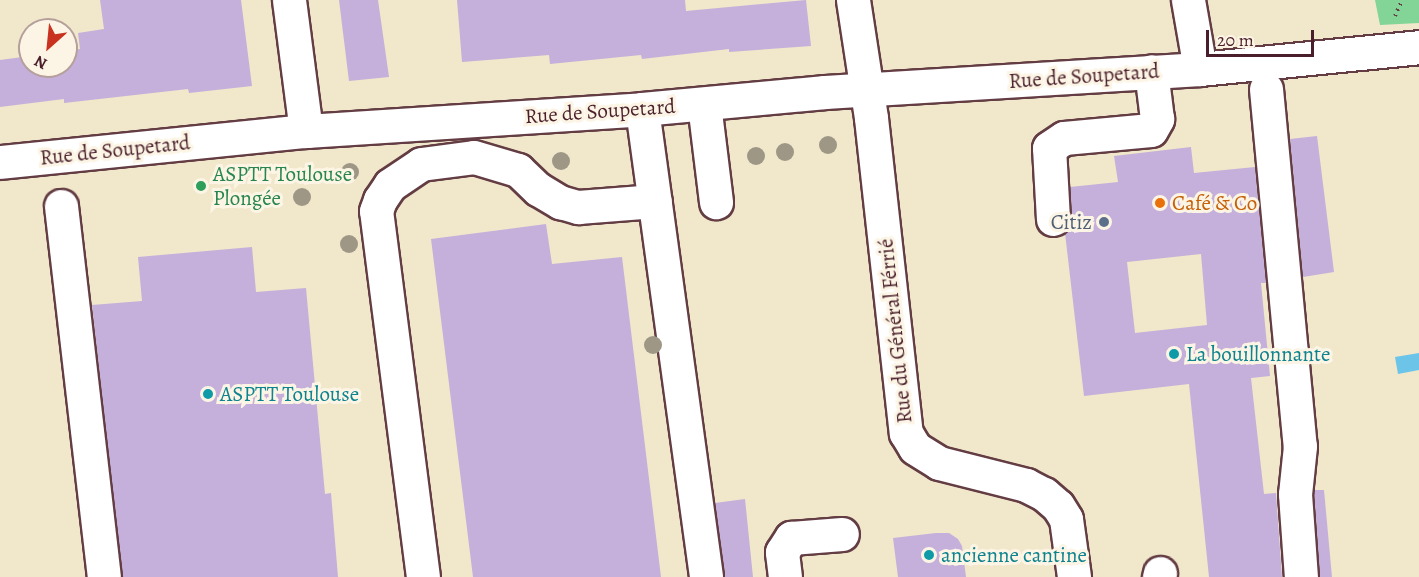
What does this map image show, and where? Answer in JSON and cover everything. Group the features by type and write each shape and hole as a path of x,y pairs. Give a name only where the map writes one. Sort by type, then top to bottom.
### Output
{"street":[{"path":"289,0 306,131"},
{"name":"Rue du Général Férrié","path":"853,0 867,90 906,433 915,448 939,463 1026,485 1044,494 1058,506 1066,519 1074,577"},
{"path":"1188,0 1200,69"},
{"name":"Rue de Soupetard","path":"0,162 306,131 642,109 867,90 1200,69 1419,47"},
{"path":"1053,219 1049,148 1064,138 1151,130 1157,119 1151,71"},
{"path":"1266,89 1300,446 1295,494 1301,577"},
{"path":"705,104 716,202"},
{"path":"642,109 706,577"},
{"path":"423,577 375,211 380,200 390,185 422,164 474,157 518,170 538,189 560,202 578,207 656,201"},
{"path":"61,206 104,577"},
{"path":"785,577 782,552 791,538 842,534"}],"green space":[{"path":"1375,0 1419,0 1419,23 1380,25"}],"water":[{"path":"1419,353 1419,370 1398,374 1395,357"}],"building":[{"path":"100,0 241,0 252,86 189,93 188,89 64,103 64,99 0,107 0,60 18,58 18,78 78,78 78,49 80,49 78,33 104,29"},
{"path":"339,0 378,0 389,77 349,81"},
{"path":"457,0 685,0 686,11 806,0 811,46 729,52 729,49 642,59 641,55 550,64 549,55 462,62"},
{"path":"1317,136 1334,272 1303,277 1290,139"},
{"name":"La bouillonnante","path":"1191,147 1194,173 1255,167 1266,283 1261,283 1270,376 1251,378 1264,494 1276,493 1282,577 1209,577 1189,384 1084,396 1065,233 1072,219 1070,187 1118,182 1114,156","holes":["1201,254 1207,325 1135,333 1127,262"]},
{"path":"546,224 552,264 622,257 661,577 473,577 431,239"},
{"name":"ASPTT Toulouse","path":"252,247 256,292 306,288 325,494 331,493 338,577 122,577 92,305 142,301 138,257"},
{"path":"1314,490 1324,490 1332,577 1320,577"},
{"path":"745,499 753,577 724,577 715,503"},
{"name":"ancienne cantine","path":"949,533 958,539 962,546 966,577 898,577 893,538"}],"place":[{"name":"ASPTT Toulouse Plongée","path":"201,186"},
{"name":"Café & Co","path":"1160,203"},
{"name":"Citiz","path":"1104,222"},
{"name":"La bouillonnante","path":"1174,354"},
{"name":"ASPTT Toulouse","path":"208,394"},
{"name":"ancienne cantine","path":"929,555"}]}
